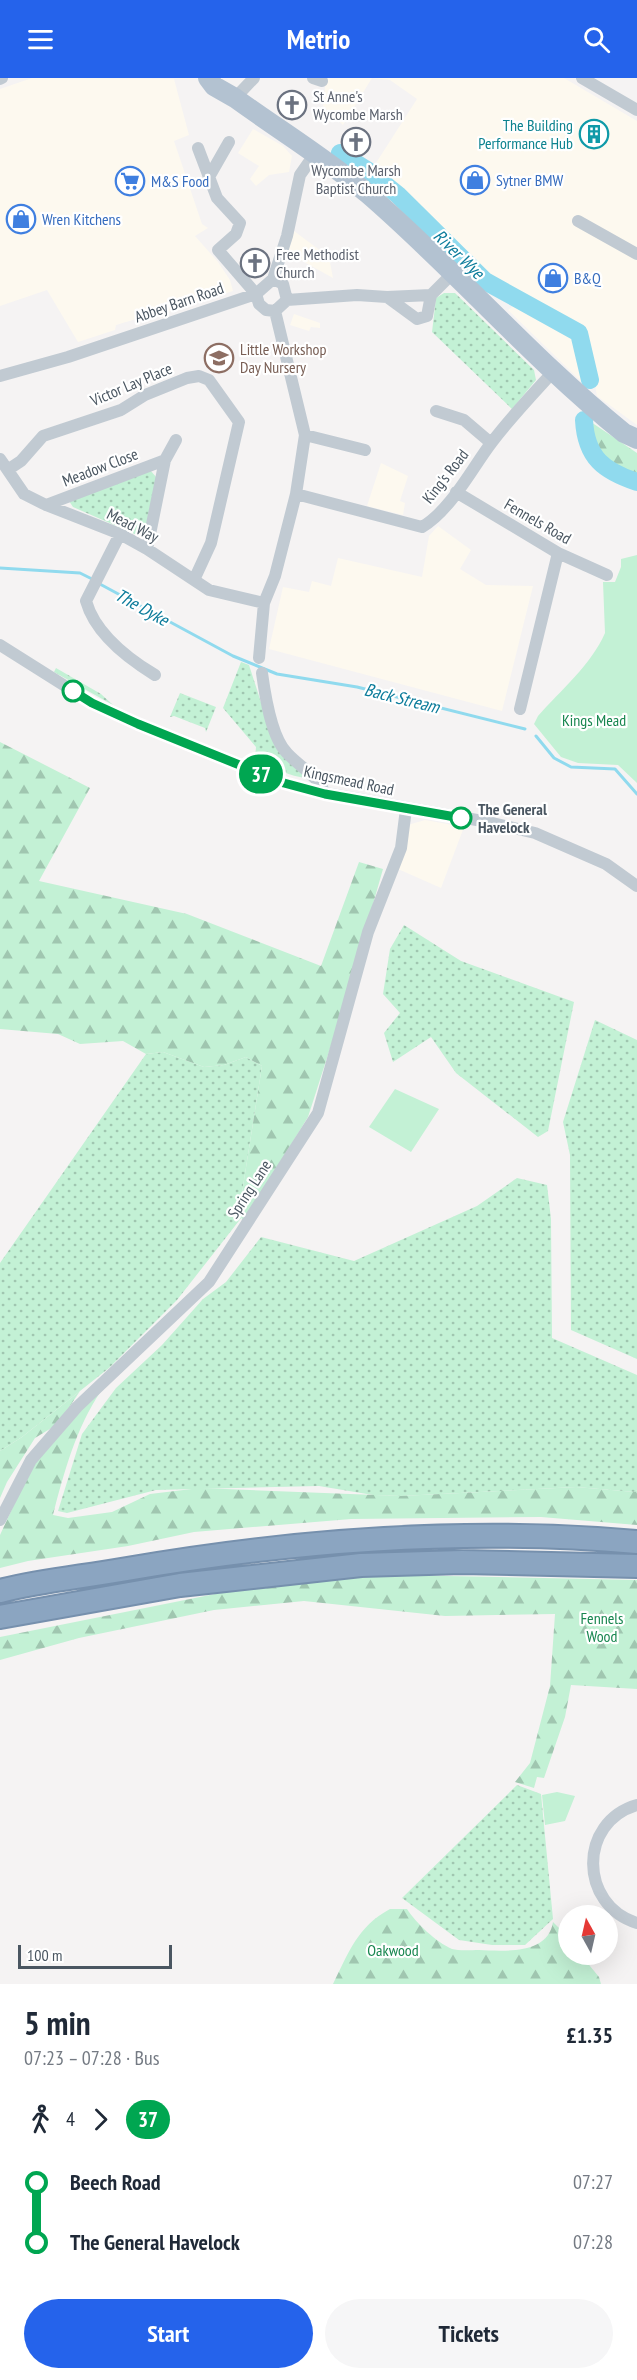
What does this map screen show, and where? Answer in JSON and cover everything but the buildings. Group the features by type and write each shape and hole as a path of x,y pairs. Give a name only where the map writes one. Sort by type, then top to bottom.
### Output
{"highway":[{"path":"0,1591 155,1564 342,1542 481,1536 579,1537 637,1542"},
{"path":"0,1617 180,1586 361,1565 462,1562 637,1566"}],"main road":[{"path":"214,80 235,98 367,194 553,372 624,433 637,439"}],"street":[{"path":"235,98 254,78"},
{"path":"582,78 637,110"},
{"path":"209,177 229,142"},
{"path":"198,148 217,198 240,223 236,234 218,250 256,294 259,304 266,310 275,311 287,300 357,295 387,297 430,295"},
{"path":"287,300 283,284 273,279 287,236 300,175 314,155"},
{"path":"578,221 637,254"},
{"path":"387,297 417,319 427,316 430,295 452,274"},
{"name":"Abbey Barn Road","path":"0,376 68,357 256,294 273,279"},
{"path":"259,658 264,603 275,576 296,494 305,435 275,311"},
{"name":"King's Road","path":"296,494 422,527 456,492 515,413 553,372"},
{"name":"Victor Lay Place","path":"9,469 21,461 42,436 121,410 145,395 187,378 199,376 209,380 239,422 211,543 194,579"},
{"path":"436,411 464,420 491,443"},
{"path":"305,435 365,450"},
{"name":"Meadow Close","path":"147,549 165,460 176,440"},
{"name":"Mead Way","path":"0,459 24,494 120,534 210,590 264,603"},
{"name":"Meadow Close","path":"46,505 165,460"},
{"name":"Fennels Road","path":"456,492 558,553 607,575"},
{"path":"120,534 86,601 91,617 130,660 155,675"},
{"path":"519,709 558,553"},
{"name":"Kingsmead Road","path":"0,645 92,703 284,783 325,794 488,822 535,833 606,864 637,886"},
{"path":"262,673 268,713 284,751 319,781 325,794"},
{"name":"Spring Lane","path":"0,1520 31,1460 69,1416 209,1282 318,1113 369,932 401,848 406,809"},
{"path":"637,1805 612,1819 598,1839 592,1861 595,1884 605,1903 627,1920 637,1923"}],"shaded area":[{"path":"32,78 174,79 189,135 174,141 202,224 208,228 195,236 218,262 230,280 233,291 140,321 136,319 116,325 115,330 78,342 47,290 0,306 0,89"},
{"path":"326,78 372,78 343,125 323,106"},
{"path":"372,78 564,78 637,121 637,425 597,396 585,334 579,328 511,292 459,249 454,256 445,247 450,240 385,177 379,185 367,177 417,99 390,80"},
{"path":"253,129 283,146 292,156 289,172 269,175 256,186 250,179 259,166 238,153"},
{"path":"294,231 329,257 333,278 288,253"},
{"path":"516,304 558,322 573,334 578,344 588,388 508,310"},
{"path":"294,314 320,323 320,328 311,327 309,331 290,325"},
{"path":"381,463 408,476 400,501 405,503 403,515 367,506"},
{"path":"438,526 471,550 460,569 486,585 533,586 502,711 269,649 283,587 309,592 312,581 331,586 338,558 422,577 429,536"},
{"path":"425,820 464,827 441,888 398,869 404,837 411,824"}],"green space":[{"path":"444,293 455,293 534,370 536,380 512,409 432,332 436,298"},
{"path":"585,418 637,453 637,477 606,467 585,433"},
{"path":"150,470 157,478 146,528 137,535 73,507 67,498"},
{"name":"Kings Mead","path":"637,555 637,783 618,765 578,763 561,757 534,724 538,716 592,656 605,633 603,582 615,582 621,567 621,559"},
{"path":"241,662 249,665 269,727 306,778 286,773 255,759 256,747 223,708"},
{"path":"56,668 101,694 113,705 54,672"},
{"path":"180,693 216,707 206,732 205,728 174,716 170,717"},
{"path":"0,742 90,788 39,881 187,914 321,966 359,862 383,869 345,1002 308,1117 242,1224 241,1199 262,1066 246,1057 224,1065 204,1067 163,1052 146,1054 123,1041 80,1044 58,1034 0,1029"},
{"path":"404,925 461,961 574,1002 548,1131 538,1137 456,1073 431,1037 393,1062 384,1033 400,1013 383,994 390,949"},
{"path":"595,1020 637,1040 637,1359 571,1330 570,1155 563,1122"},
{"path":"163,1052 204,1067 224,1065 246,1057 262,1066 241,1199 242,1217 177,1300 109,1368 22,1437 0,1451 0,1263 146,1054"},
{"path":"395,1089 439,1109 411,1152 369,1127"},
{"path":"517,1178 547,1185 551,1219 552,1338 637,1375 637,1490 635,1492 576,1487 401,1496 373,1495 319,1486 156,1490 67,1513 58,1511 82,1434 116,1388 162,1345 203,1299 226,1282 261,1237 354,1261 477,1206"},
{"path":"80,1391 58,1424 35,1438 7,1482 0,1498 0,1451 22,1437"},
{"path":"101,1391 78,1435 66,1467 53,1515 68,1518 112,1512 150,1494 200,1488 401,1496 576,1487 635,1492 637,1490 637,1525 541,1517 351,1519 194,1532 0,1568 0,1535 30,1470 76,1413"},
{"name":"Fennels Wood","path":"396,1575 637,1580 637,1689 571,1685 565,1717 544,1778 537,1777 534,1788 515,1782 530,1763 550,1686 555,1614 445,1616 304,1601 214,1610 79,1638 0,1660 0,1637 215,1594 278,1584"},
{"path":"517,1785 541,1794 553,1919 525,1945 492,1945 459,1940 402,1898"},
{"path":"557,1792 575,1796 565,1821 545,1825 542,1795"},
{"name":"Oakwood","path":"390,1909 407,1909 433,1937 446,1946 458,1950 500,1951 534,1946 549,1933 553,1922 558,1927 558,1965 589,1965 599,1977 601,1984 333,1984 355,1941 379,1916"}],"waterway":[{"name":"River Wye","path":"340,153 367,170 398,195 485,281 579,333 590,380"},
{"name":"River Wye","path":"584,420 588,444 599,461 615,473 637,482"},
{"name":"The Dyke","path":"0,568 80,573 92,579"},
{"name":"Back Stream","path":"98,583 233,656 277,674 357,687 525,729"},
{"name":"Back Stream","path":"536,736 554,758 571,767 615,769 637,794"}],"bus line":[{"name":"37","path":"73,691 92,703 138,724 284,783 325,794 461,818"}],"place":[{"name":"St Anne's Wycombe Marsh","path":"292,105"},
{"name":"The Building Performance Hub","path":"594,134"},
{"name":"Wycombe Marsh Baptist Church","path":"356,142"},
{"name":"Sytner BMW","path":"475,180"},
{"name":"M&S Food","path":"130,181"},
{"name":"Wren Kitchens","path":"21,219"},
{"name":"Free Methodist Church","path":"255,263"},
{"name":"B&Q","path":"553,278"},
{"name":"Little Workshop Day Nursery","path":"219,358"},
{"name":"The General Havelock","path":"461,818"}]}
